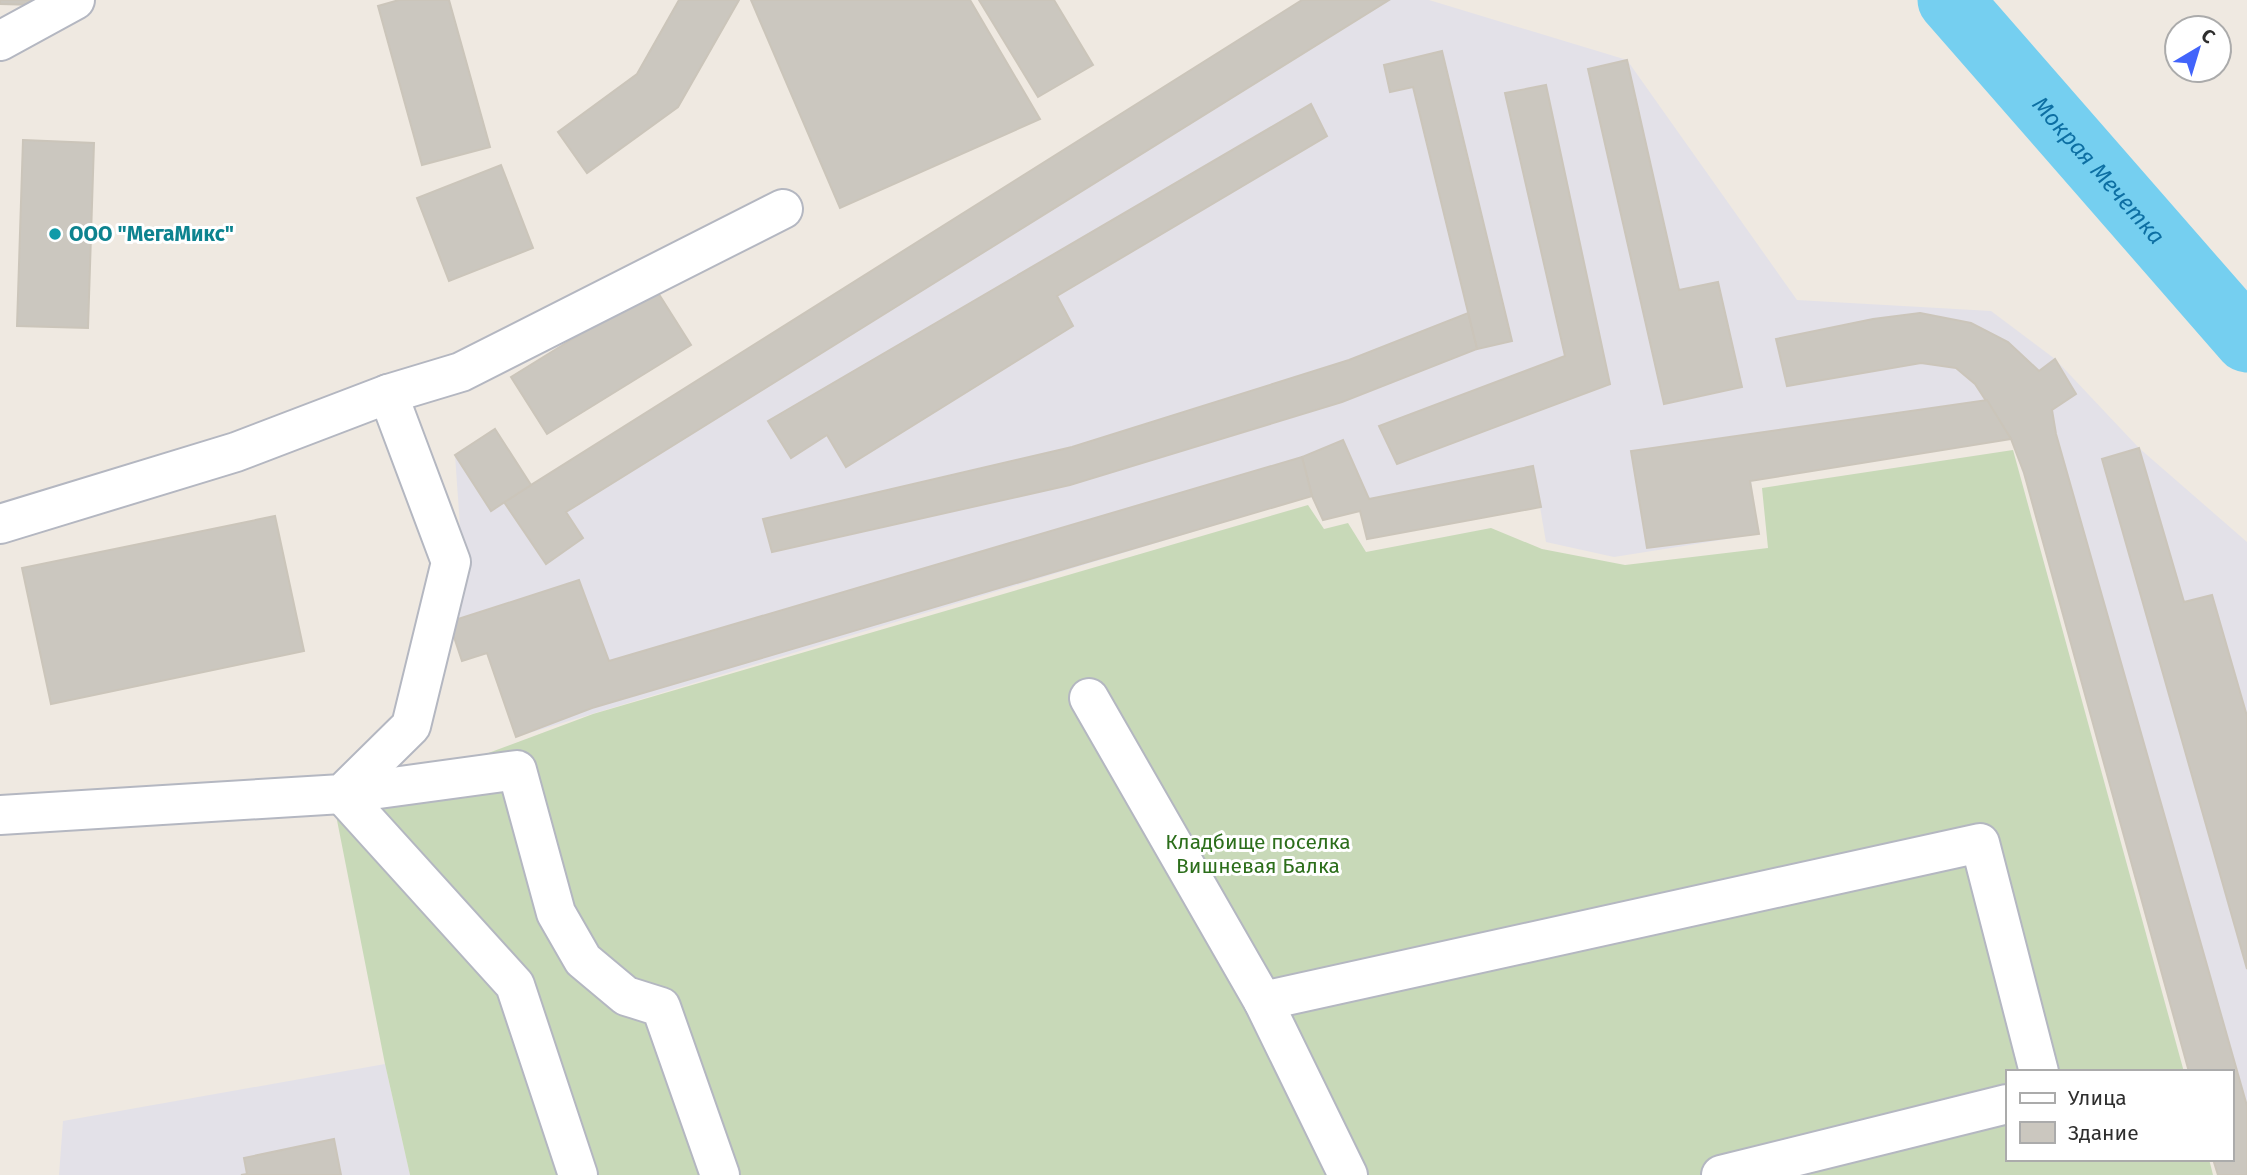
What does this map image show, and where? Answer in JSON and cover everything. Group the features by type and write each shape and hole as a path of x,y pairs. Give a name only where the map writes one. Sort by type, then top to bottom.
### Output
{"street":[{"path":"0,41 75,0"},
{"path":"0,524 236,452 388,394 461,372 783,209"},
{"path":"342,794 411,726 451,562 388,394"},
{"path":"1088,698 1263,1001 1349,1175"},
{"path":"0,815 342,794 517,770 556,913 583,960 626,996 661,1007 720,1175"},
{"path":"342,794 515,985 578,1175"},
{"path":"1263,1001 1980,843 2038,1070"},
{"path":"1721,1175 2006,1104"}],"shaded area":[{"path":"1302,0 1429,0 1627,60 1797,300 1991,311 2055,359 2139,448 2247,542 2247,1175 2218,1175 2214,1161 2233,1161 2233,1070 2230,1070 2011,439 1751,481 1759,534 1614,557 1546,542 1540,507 1367,539 1360,511 1323,520 1311,496 516,737 487,654 462,661 449,622 462,555 455,455 495,429 531,485"},
{"path":"385,1064 410,1175 59,1175 63,1121"}],"green space":[{"name":"Кладбище поселка Вишневая Балка","path":"2013,450 2183,1070 2006,1070 2006,1161 2210,1161 2213,1175 410,1175 385,1064 335,810 593,714 1308,505 1324,529 1348,523 1366,552 1491,528 1542,549 1625,565 1768,548 1762,488"}],"building":[{"path":"0,0 37,0 36,5 0,4"},
{"path":"399,0 449,0 490,147 422,165 378,6"},
{"path":"679,0 739,0 678,107 587,173 558,132 637,74"},
{"path":"751,0 970,0 1040,119 840,208"},
{"path":"979,0 1054,0 1093,65 1038,97"},
{"path":"1302,0 1389,0 566,512 583,538 546,564 504,502"},
{"path":"1442,51 1512,341 1477,349 1413,87 1390,92 1384,65"},
{"path":"1627,60 1679,290 1718,282 1742,387 1664,404 1588,69"},
{"path":"1546,85 1610,384 1397,464 1379,426 1565,356 1505,93"},
{"path":"1311,104 1327,136 1057,296 1073,326 846,467 827,435 791,458 768,421"},
{"name":"ООО \"МегаМикс\"","path":"23,140 94,143 88,328 17,326"},
{"path":"501,165 533,248 449,281 417,198"},
{"path":"655,288 691,345 547,434 511,377"},
{"path":"1468,313 1477,349 1342,402 1070,485 772,552 763,519 1072,447 1349,360"},
{"path":"1920,313 1971,323 2008,342 2039,371 2055,359 2076,394 2052,410 2056,434 2247,1106 2247,1175 2218,1175 2214,1161 2233,1161 2233,1070 2188,1070 2024,473 2011,439 1975,384 1956,368 1921,363 1787,386 1776,339 1873,319"},
{"path":"1987,400 2011,439 1750,481 1759,534 1647,548 1631,451"},
{"path":"495,429 531,485 491,511 455,455"},
{"path":"1343,440 1369,499 1533,466 1541,507 1367,539 1360,511 1323,520 1312,496 1302,457"},
{"path":"2139,448 2184,602 2212,595 2247,716 2247,969 2102,459"},
{"path":"1302,457 1312,496 592,708 516,737 487,653 462,661 449,622 579,580 609,661"},
{"path":"275,516 304,651 51,704 22,568"},
{"path":"334,1139 341,1175 241,1175 247,1174 244,1158"}],"waterway":[{"name":"Мокрая Мечетка","path":"1950,0 2247,340"}],"place":[{"name":"ООО \"МегаМикс\"","path":"55,234"}]}
